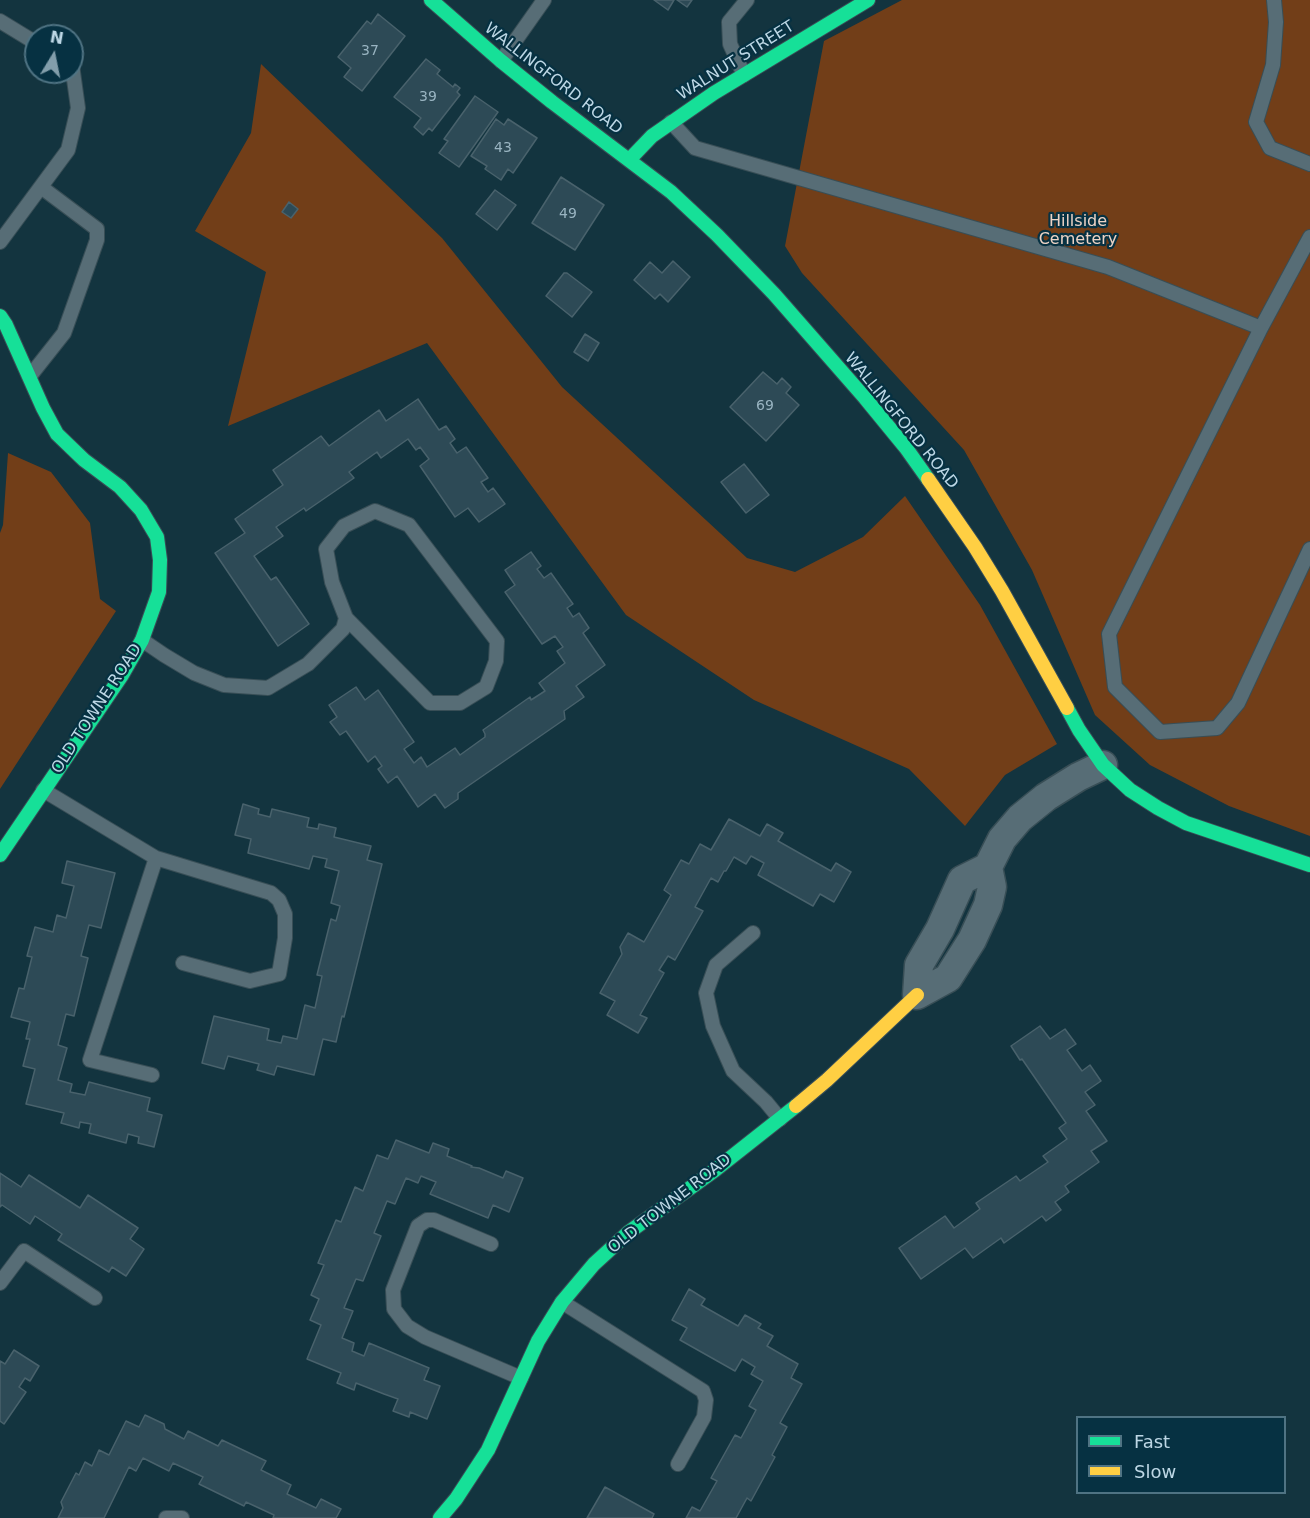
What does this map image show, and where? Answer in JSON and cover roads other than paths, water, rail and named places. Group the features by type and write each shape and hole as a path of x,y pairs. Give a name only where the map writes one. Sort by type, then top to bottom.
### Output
{"street":[{"name":"WALLINGFORD ROAD","path":"431,0 501,61 671,192 774,294 865,398 906,448 944,501 1002,591 1079,730 1103,765 1130,790 1186,823 1310,866"},
{"name":"WALNUT STREET","path":"629,160 652,136 714,93 868,0"},
{"name":"OLD TOWNE ROAD","path":"0,316 57,434 84,460 120,487 141,510 157,537 160,560 159,592 142,640 122,675 0,855"},
{"name":"OLD TOWNE ROAD","path":"440,1518 456,1499 488,1450 538,1341 562,1302 594,1264 629,1232 715,1170 827,1080 917,995 919,965 963,880 988,867 1002,839 1020,818 1046,797 1103,765"}],"lane":[{"path":"501,61 544,0"},
{"path":"744,75 730,44 729,22 747,0"},
{"path":"1274,0 1276,22 1273,65 1256,122 1270,148 1310,164"},
{"path":"0,21 24,36"},
{"path":"0,242 68,150 78,108 75,84"},
{"path":"671,122 695,148 1108,267 1261,328"},
{"path":"29,377 64,333 97,240 97,229 41,187"},
{"path":"1310,237 1261,328 1108,634 1115,687 1160,732 1216,728 1238,703 1310,549"},
{"path":"142,640 194,673 224,685 268,688 308,664 344,630 346,618 332,582 326,549 344,526 375,511 408,525 497,641 496,661 486,687 460,703 430,703 346,618"},
{"path":"43,790 156,858 271,894 279,900 285,914 285,938 279,974 250,981 183,963"},
{"path":"152,1075 90,1060 156,858"},
{"path":"753,933 716,965 706,993 713,1026 733,1071 766,1102 780,1119"},
{"path":"491,1244 434,1220 428,1220 418,1226 393,1290 394,1309 407,1326 425,1337 521,1377"},
{"path":"0,1283 24,1251 95,1298"},
{"path":"562,1302 702,1391 706,1400 705,1417 678,1464"},
{"path":"166,1518 182,1518"}],"park label":[{"name":"Hillside Cemetery","path":"1078,231"}]}
